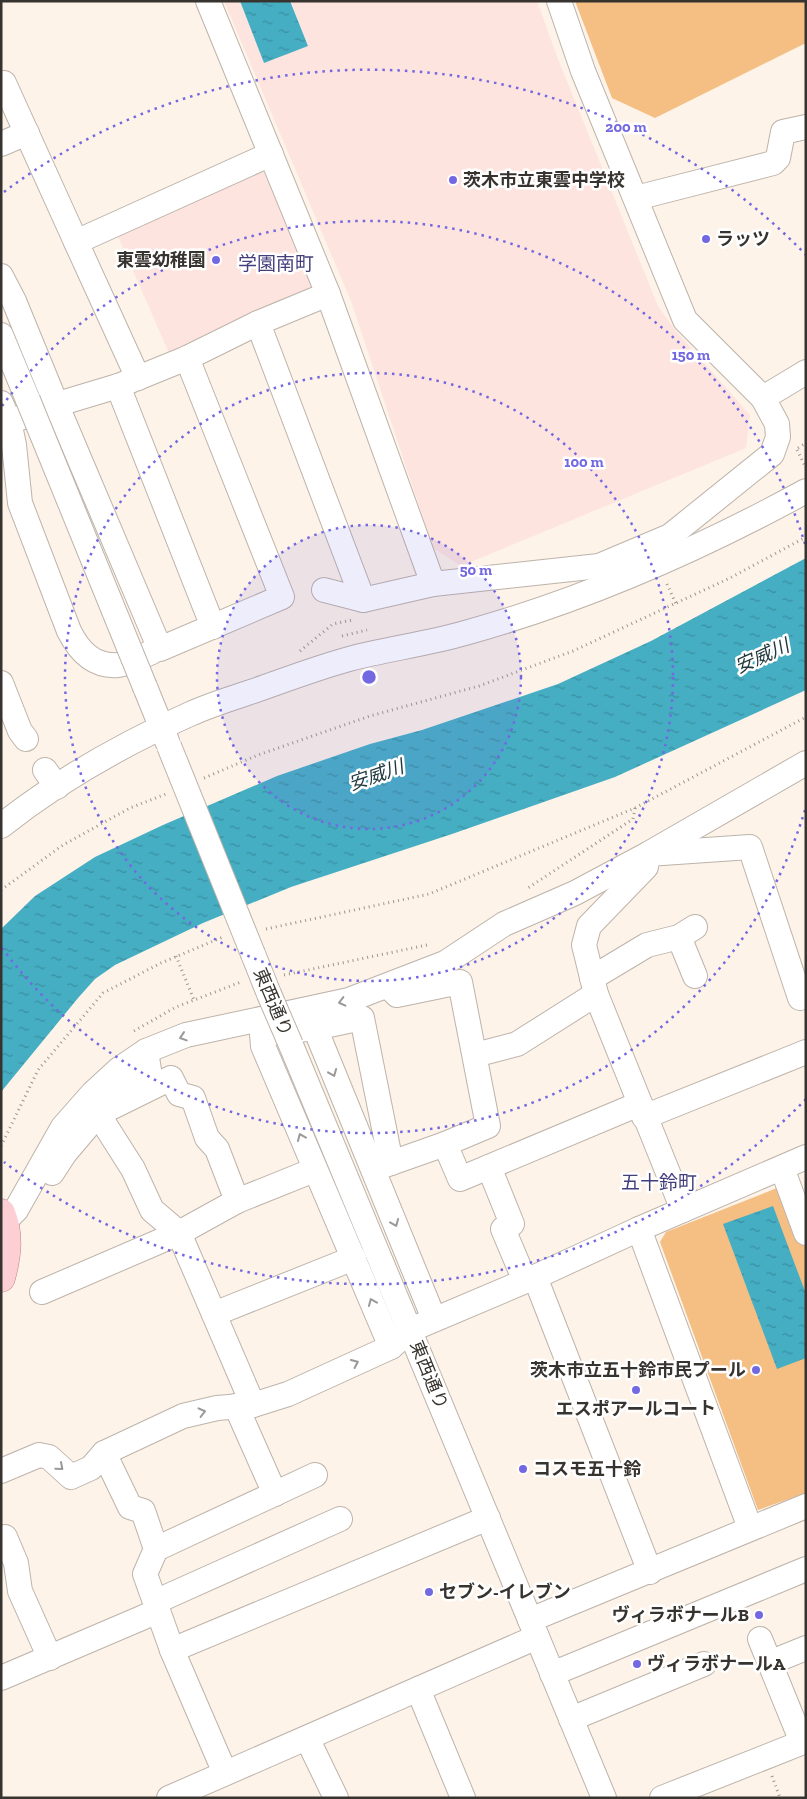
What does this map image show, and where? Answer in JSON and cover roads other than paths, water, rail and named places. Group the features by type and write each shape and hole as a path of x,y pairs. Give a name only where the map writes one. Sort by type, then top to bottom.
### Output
{"main road":[{"path":"1,1278 8,1252 8,1213"}],"street":[{"path":"208,1 328,294 434,584"},
{"path":"324,590 363,600 434,584 634,564 772,454 778,436 777,424 763,398 685,320 583,71 559,1"},
{"path":"4,83 76,242 128,382 213,627"},
{"path":"636,198 773,163 778,158 783,132 806,127"},
{"path":"1,144 27,133"},
{"path":"76,242 271,154"},
{"path":"1,276 14,301 160,649"},
{"path":"187,358 282,597 120,665 106,665 91,659 77,648 68,631 20,503 14,445 4,416 57,406 128,382 187,358 258,324 328,294"},
{"path":"258,324 363,600"},
{"name":"東西通り","path":"1,335 253,954 275,984 291,1045 604,1798"},
{"path":"763,398 806,372"},
{"path":"1,826 23,809 51,779 93,763 130,742 165,737 192,713 350,659 464,634 521,616 634,564 746,524 806,491"},
{"path":"1,683 16,736"},
{"path":"391,1347 354,1258 314,1170 263,1046 262,1034 313,1018 349,1000 445,962 504,924 574,893 648,854 806,763"},
{"path":"648,854 750,847 800,998"},
{"path":"648,854 646,867 589,926 584,945 594,986 683,1210"},
{"path":"475,1055 517,1044 647,945 687,932 695,976"},
{"path":"382,1166 445,1144 488,1126 460,982 396,995 388,985"},
{"path":"313,1018 382,1166 434,1319"},
{"path":"8,1213 62,1128 93,1093 146,1050 186,1035 313,1018 362,1018 382,1166"},
{"path":"8,1213 37,1194 65,1153 98,1114 122,1089 149,1070 146,1050"},
{"path":"445,1144 460,1179 642,1110 806,1052"},
{"path":"98,1114 171,1078 179,1094 193,1098 207,1138 217,1149 236,1201"},
{"path":"98,1114 133,1169 152,1210 179,1233 214,1314 275,1494"},
{"path":"1,1471 39,1455 49,1458 71,1477 91,1468 104,1453 183,1416 218,1408 244,1405 288,1394 391,1347 410,1330 434,1319 530,1279 639,1228 806,1157"},
{"path":"489,1167 512,1224 503,1229 530,1279 650,1572"},
{"path":"782,1168 806,1233"},
{"path":"42,1292 179,1233 236,1201 314,1170"},
{"path":"639,1228 750,1528"},
{"path":"214,1314 354,1258"},
{"path":"104,1453 130,1507 143,1511 156,1549"},
{"path":"225,1773 172,1650 145,1574 156,1549 315,1475"},
{"path":"178,1796 225,1773 418,1689 650,1572 750,1528 806,1506"},
{"path":"172,1650 488,1518"},
{"path":"1,1678 50,1658 340,1519"},
{"path":"5,1537 16,1563 20,1591 50,1658"},
{"path":"552,1674 806,1569"},
{"path":"662,1798 804,1742 760,1639"},
{"path":"769,1663 806,1648"},
{"path":"571,1719 704,1664"},
{"path":"418,1689 463,1798"},
{"path":"307,1738 336,1798"}],"water":[{"path":"240,1 290,1 308,46 264,63"},
{"name":"安威川","path":"806,558 806,690 615,777 452,834 291,887 203,923 115,965 95,979 1,1092 1,929 35,896 95,857 163,825 277,776 558,684 651,641"},
{"path":"773,1206 806,1294 806,1358 777,1369 723,1224"}],"place":[{"name":"茨木市立東雲中学校","path":"453,180"},
{"name":"ラッツ","path":"706,239"},
{"name":"東雲幼稚園","path":"216,260"},
{"name":"茨木市立五十鈴市民プール","path":"756,1370"},
{"name":"エスポアールコート","path":"636,1390"},
{"name":"コスモ五十鈴","path":"523,1469"},
{"name":"セブン-イレブン","path":"429,1592"},
{"name":"ヴィラボナールB","path":"759,1615"},
{"name":"ヴィラボナールA","path":"637,1664"}],"district":[{"name":"学園南町","path":"276,263"},
{"name":"五十鈴町","path":"659,1182"}]}
